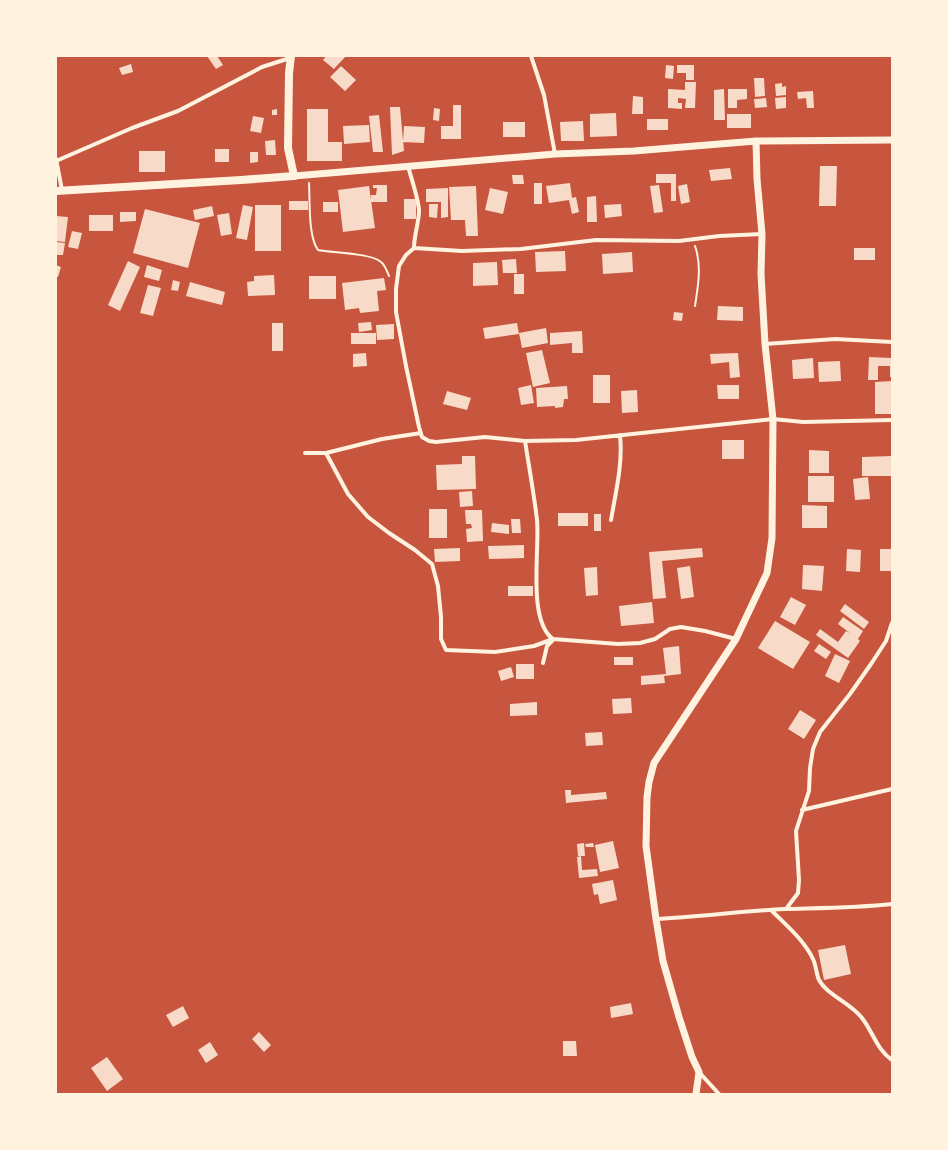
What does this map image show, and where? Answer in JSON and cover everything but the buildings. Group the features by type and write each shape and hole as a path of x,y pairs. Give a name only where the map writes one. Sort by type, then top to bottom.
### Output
{"main road":[{"path":"59,190 294,176 288,148 291,57"}],"street":[{"path":"531,56 544,95 555,154"},
{"path":"59,190 56,160 132,128 178,111 262,67 291,57"},
{"path":"294,176 555,154 642,150 756,141 892,140"},
{"path":"719,1094 699,1072 692,1057 678,1017 663,961 646,846 647,797 654,763 736,639 767,573 772,538 773,419 765,344 761,274 762,234 757,179 756,141"},
{"path":"408,166 419,209 414,248"},
{"path":"762,234 719,236 692,240 596,240 521,248 469,250 414,248 406,255 400,266 396,289 398,320 406,366 422,437 429,442 485,437 525,441 576,440 710,427 773,419 803,422 892,420"},
{"path":"765,344 835,339 892,342"},
{"path":"305,453 326,453 382,439 421,433"},
{"path":"612,520 620,470 620,435"},
{"path":"525,441 537,522 536,566 539,610 545,630 553,639"},
{"path":"326,453 348,494 368,517 415,550 432,564 438,586 441,617 441,639 446,650 495,652 534,646 553,639 618,644 640,643 655,639 670,629 681,627 705,631 736,639"},
{"path":"786,909 798,893 799,880 796,831 809,790 813,749 820,732 850,694 886,641 892,623"},
{"path":"543,663 547,646 553,639"},
{"path":"802,810 892,790"},
{"path":"656,919 679,918 728,912 861,907 892,904"},
{"path":"771,910 789,927 807,950 813,960 819,979 826,988 854,1008 863,1018 876,1044 892,1060"},
{"path":"696,1094 699,1072"}],"path":[{"path":"308,174 312,230 315,246 318,250 364,256 380,260 384,264 396,289"},
{"path":"692,240 698,255 699,268 695,306"}]}
